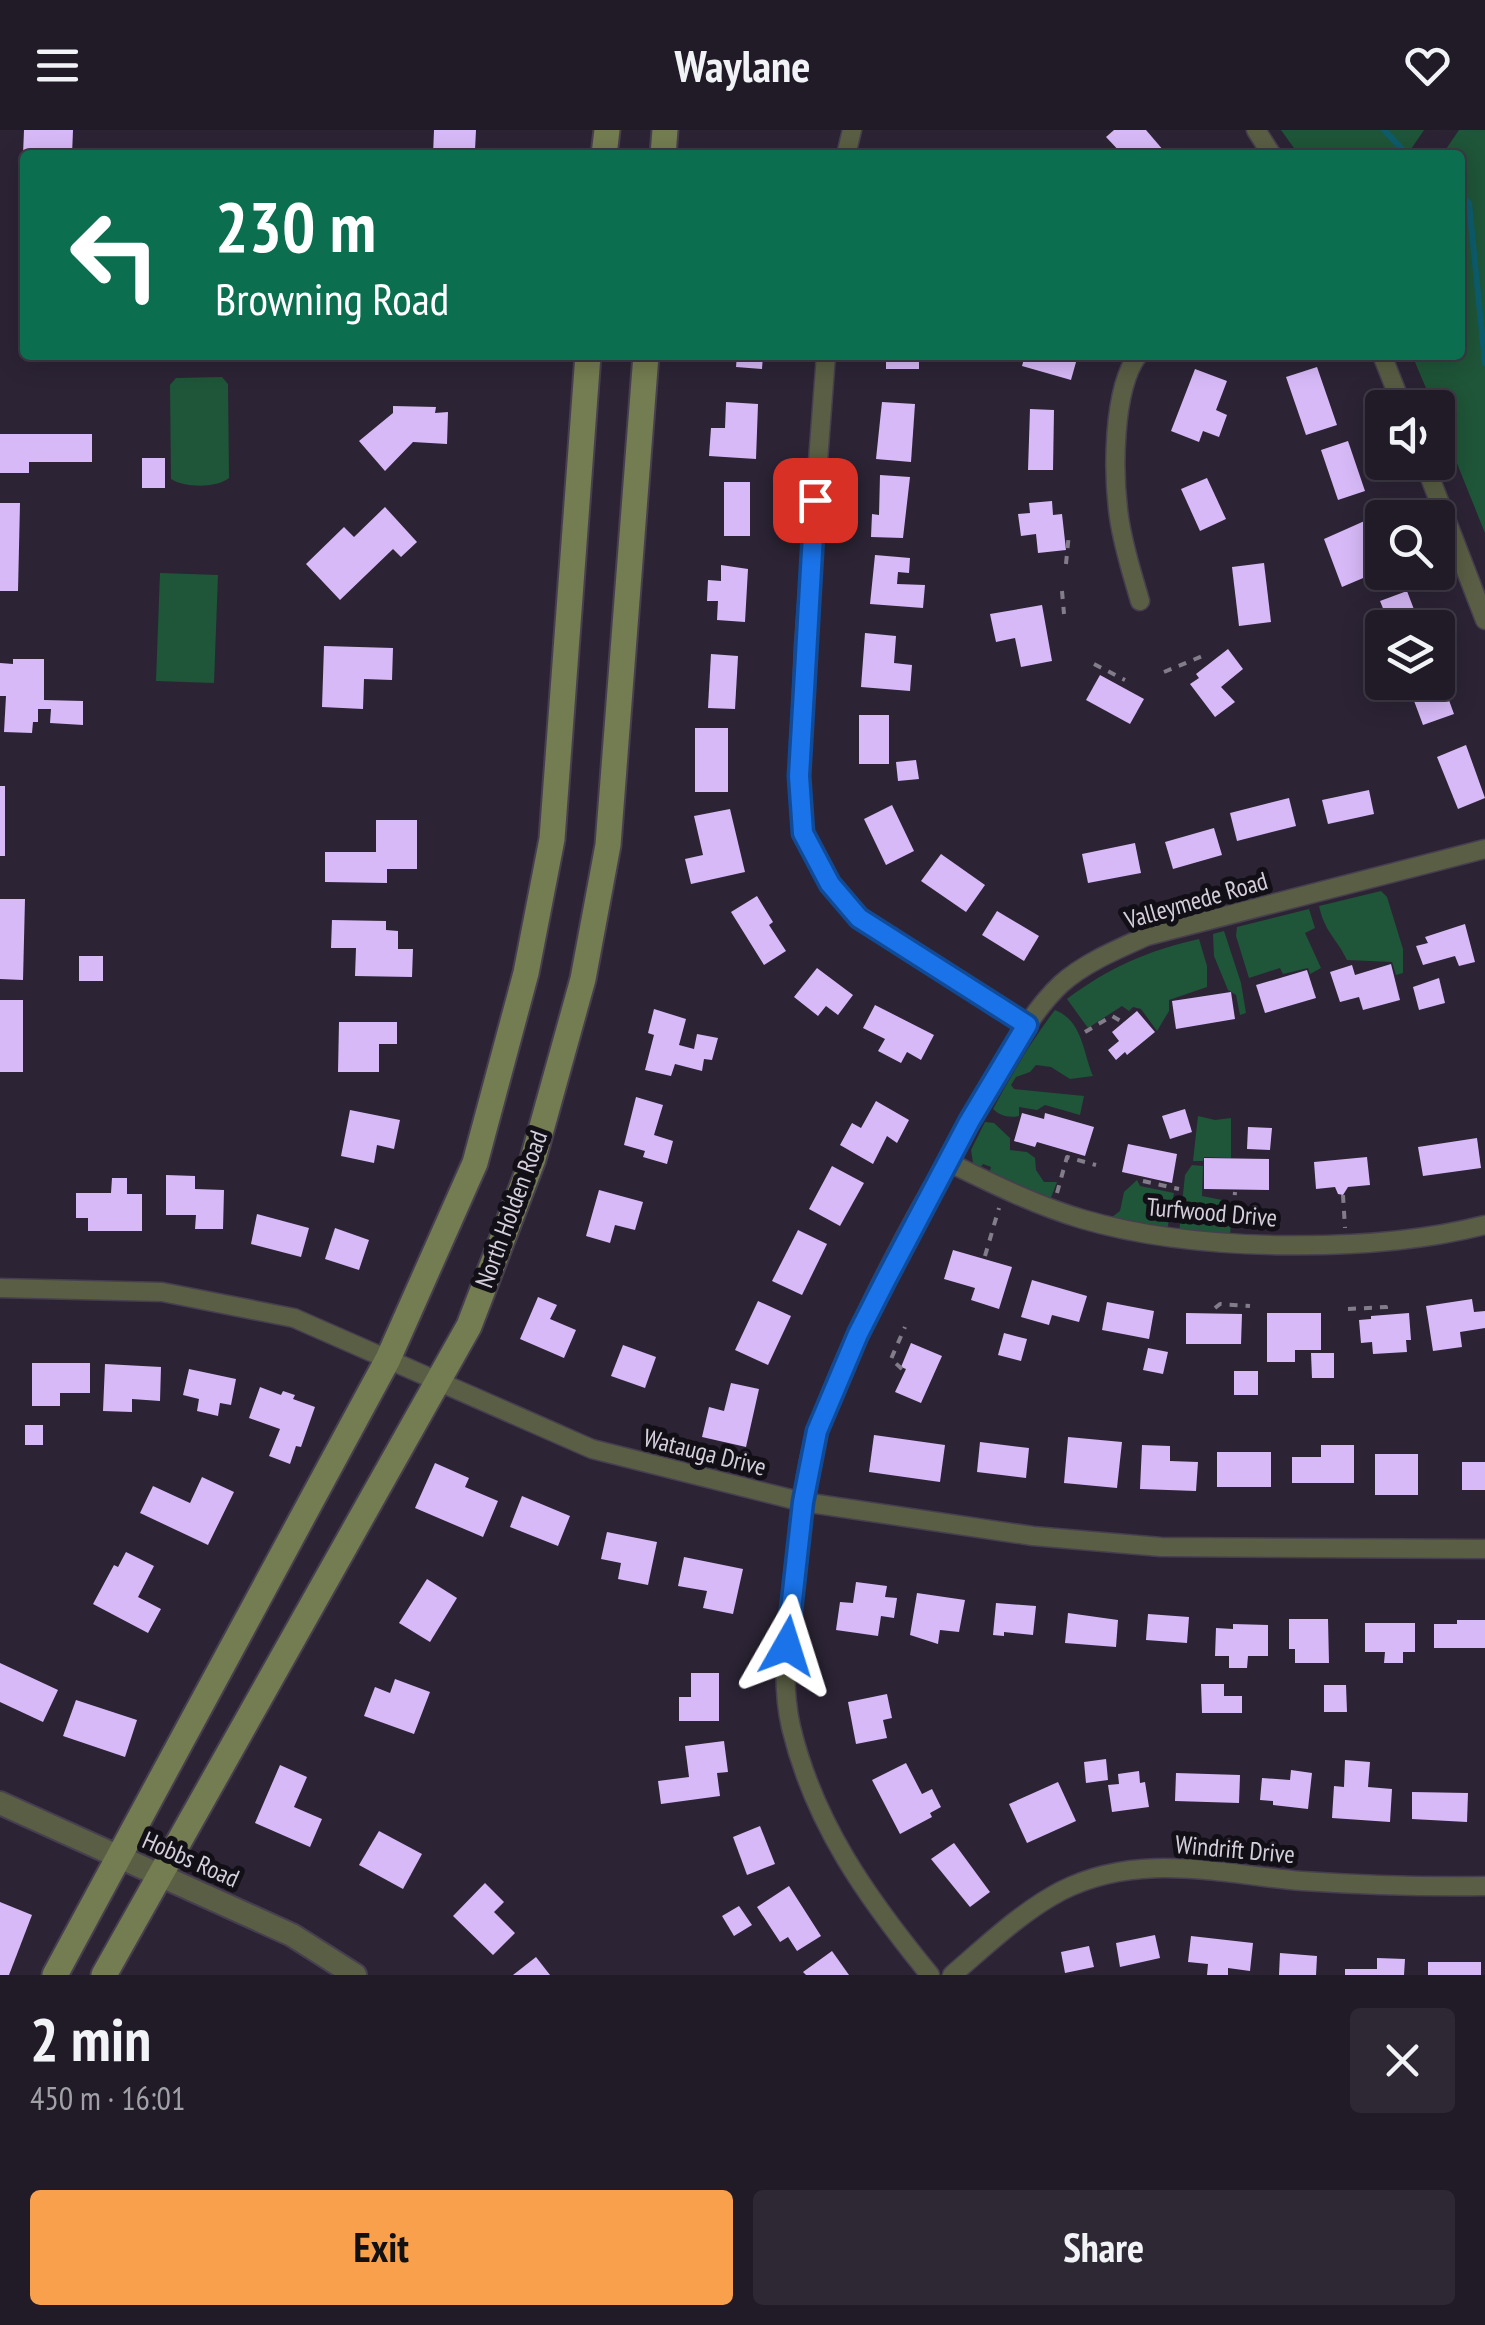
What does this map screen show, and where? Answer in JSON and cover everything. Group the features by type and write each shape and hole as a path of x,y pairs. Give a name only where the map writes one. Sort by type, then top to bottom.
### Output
{"main road":[{"name":"North Holden Road","path":"55,1975 388,1359 475,1163 526,972 552,840 588,360"},
{"name":"North Holden Road","path":"104,1975 468,1326 532,1159 583,979 608,845 646,360"}],"street":[{"path":"826,360 804,646 799,776 803,833 830,884 859,918 1027,1025"},
{"path":"1134,360 1120,406 1118,515 1140,601"},
{"path":"1384,360 1396,390"},
{"path":"1431,480 1485,620"},
{"name":"Valleymede Road","path":"930,1975 880,1915 826,1830 790,1726 784,1681 803,1502 817,1431 858,1334 948,1162 1027,1025 1062,983 1147,936 1485,849"},
{"name":"Turfwood Drive","path":"948,1162 1005,1190 1080,1218 1189,1240 1346,1243 1449,1234 1485,1224"},
{"name":"Watauga Drive","path":"0,1288 162,1292 294,1318 592,1449 803,1502 1033,1536 1161,1546 1485,1549"},
{"name":"Hobbs Road","path":"0,1803 292,1935 354,1975"},
{"name":"Windrift Drive","path":"952,1975 1004,1931 1061,1892 1104,1875 1140,1868 1177,1866 1402,1887 1485,1886"}],"path":[{"path":"1066,564 1068,533"},
{"path":"1062,591 1064,614"},
{"path":"1164,672 1206,656"},
{"path":"1094,664 1126,680"},
{"path":"1085,1032 1112,1016 1124,1023"},
{"path":"1053,1208 1067,1157 1096,1165"},
{"path":"1143,1181 1178,1189"},
{"path":"984,1256 1005,1190"},
{"path":"1231,1242 1234,1192"},
{"path":"1343,1195 1346,1243"},
{"path":"1215,1308 1220,1304 1250,1306"},
{"path":"1348,1309 1386,1307 1386,1311"},
{"path":"902,1369 890,1359 905,1327"}],"green space":[{"path":"1281,130 1424,130 1410,150 1295,150"},
{"path":"1459,130 1485,130 1485,533 1455,458 1455,390 1427,390 1414,360 1465,360 1465,150 1445,150"},
{"path":"222,377 228,384 229,478 209,485 177,482 171,479 170,385 176,378"},
{"path":"160,573 218,575 214,683 156,681"},
{"path":"1381,891 1387,897 1403,949 1403,973 1396,975 1392,962 1347,960 1319,906"},
{"path":"1309,909 1315,928 1305,933 1321,968 1310,974 1308,968 1283,974 1280,968 1249,978 1236,936 1237,927"},
{"path":"1224,931 1241,983 1246,1013 1240,1015 1236,995 1228,990 1214,956 1213,934"},
{"path":"1199,939 1207,966 1207,987 1169,1000 1169,1011 1157,1031 1141,1009 1133,1007 1129,1011 1122,1006 1088,1028 1067,999 1130,961"},
{"path":"1055,1010 1077,1030 1093,1076 1070,1079 1051,1067 1036,1065 1016,1077 1011,1085 1014,1089 1084,1096 1080,1115 1045,1105 1037,1110 1019,1107 1019,1116 999,1113 993,1109"},
{"path":"1198,1116 1231,1118 1231,1158 1204,1157 1203,1161 1193,1161"},
{"path":"985,1122 994,1123 1010,1138 1010,1150 1027,1152 1035,1158 1036,1170 1044,1182 1057,1182 1050,1200 989,1173 991,1167 983,1164 980,1168 973,1163 971,1150"},
{"path":"1192,1165 1203,1166 1202,1196 1232,1202 1230,1236 1179,1233 1185,1175"},
{"path":"1137,1180 1140,1186 1174,1193 1167,1231 1108,1220 1120,1211 1124,1192"}],"building":[{"path":"24,130 73,130 72,150 23,150"},
{"path":"434,130 476,130 475,150 433,150"},
{"path":"1114,130 1146,130 1163,150 1118,150 1106,137"},
{"path":"737,360 763,360 762,369 736,367"},
{"path":"886,360 919,360 919,369 886,369"},
{"path":"1024,360 1077,360 1071,380 1022,366"},
{"path":"1317,367 1337,425 1306,435 1286,377"},
{"path":"1195,369 1227,381 1216,410 1227,415 1219,437 1203,431 1199,442 1171,431"},
{"path":"726,402 758,404 756,459 709,456 711,428 725,428"},
{"path":"882,402 915,404 911,462 876,459"},
{"path":"393,406 436,407 435,413 448,412 447,444 413,442 385,471 359,441 393,413"},
{"path":"1030,409 1054,410 1053,470 1028,470"},
{"path":"0,434 92,434 92,462 29,462 29,473 0,473"},
{"path":"1348,441 1365,491 1338,500 1321,450"},
{"path":"142,458 165,458 165,488 142,488"},
{"path":"880,475 910,477 903,538 871,537 872,514 879,515"},
{"path":"1207,478 1226,519 1200,531 1181,489"},
{"path":"724,482 750,482 750,536 724,536"},
{"path":"1052,501 1053,515 1062,514 1066,550 1038,553 1036,534 1021,536 1018,514 1030,513 1029,503"},
{"path":"0,503 20,503 18,591 0,591"},
{"path":"385,507 417,542 401,557 393,549 340,600 306,564 344,527 354,537"},
{"path":"1365,521 1365,577 1342,587 1324,539"},
{"path":"875,555 910,558 909,573 898,572 897,584 925,585 923,608 870,604"},
{"path":"1264,563 1271,622 1239,626 1232,567"},
{"path":"721,565 748,569 745,622 717,620 718,601 707,601 708,580 721,581"},
{"path":"1407,591 1414,610 1384,610 1380,601"},
{"path":"1042,605 1052,661 1021,667 1015,638 996,642 990,614"},
{"path":"865,633 896,636 894,663 912,665 910,691 861,687"},
{"path":"324,646 393,648 392,680 364,679 363,709 322,707"},
{"path":"1228,649 1243,669 1221,687 1235,702 1215,717 1190,684 1199,678 1196,674"},
{"path":"711,654 738,656 735,709 708,708"},
{"path":"13,659 44,659 44,700 83,701 83,725 50,723 51,709 38,709 38,722 33,722 32,733 4,732 6,696 0,696 0,663 13,664"},
{"path":"1100,675 1144,699 1130,724 1086,700"},
{"path":"1414,700 1449,700 1454,714 1423,725"},
{"path":"859,715 889,715 889,764 859,764"},
{"path":"695,728 728,728 728,792 695,792"},
{"path":"1466,745 1485,798 1458,809 1437,757"},
{"path":"916,760 919,779 898,781 896,762"},
{"path":"0,786 5,786 5,856 0,856"},
{"path":"1369,790 1374,814 1328,824 1322,800"},
{"path":"1289,798 1296,826 1237,841 1230,813"},
{"path":"892,805 914,851 886,865 864,819"},
{"path":"730,809 745,872 691,884 685,859 703,855 694,816"},
{"path":"376,820 417,820 417,869 387,869 387,883 325,882 325,852 376,852"},
{"path":"1214,828 1222,855 1173,869 1165,842"},
{"path":"1135,843 1141,873 1088,883 1082,854"},
{"path":"941,854 985,885 966,912 921,881"},
{"path":"757,896 786,951 764,965 731,912"},
{"path":"0,899 25,899 23,980 0,979"},
{"path":"997,911 1039,936 1024,961 982,935"},
{"path":"332,920 386,921 386,930 398,931 398,949 413,949 412,977 355,976 356,948 331,948"},
{"path":"1465,924 1475,962 1459,966 1455,956 1423,965 1416,946 1428,943 1425,937"},
{"path":"79,956 103,956 103,981 79,981"},
{"path":"1391,964 1400,1000 1363,1010 1359,997 1340,1002 1330,972 1352,965 1355,975"},
{"path":"817,968 853,995 838,1015 826,1006 818,1016 794,997"},
{"path":"1307,970 1316,998 1265,1013 1256,985"},
{"path":"1439,978 1445,1003 1419,1010 1413,987"},
{"path":"1231,992 1235,1019 1176,1029 1172,1001"},
{"path":"0,1000 23,1000 23,1072 0,1072"},
{"path":"875,1005 934,1035 921,1060 907,1052 901,1063 878,1051 885,1039 863,1028"},
{"path":"654,1009 686,1019 679,1045 694,1049 697,1034 718,1038 712,1060 704,1059 702,1071 675,1064 671,1076 645,1070 654,1035 648,1033"},
{"path":"1137,1011 1155,1032 1116,1060 1108,1050 1119,1041 1112,1032"},
{"path":"339,1022 397,1022 397,1044 379,1044 379,1072 338,1072"},
{"path":"636,1097 663,1105 654,1135 673,1141 667,1164 643,1157 645,1151 624,1145"},
{"path":"876,1101 909,1120 897,1143 887,1136 873,1164 840,1145 852,1123 861,1128"},
{"path":"1185,1109 1192,1132 1170,1139 1162,1116"},
{"path":"350,1110 400,1120 394,1149 377,1145 374,1163 341,1156"},
{"path":"1022,1113 1044,1119 1045,1113 1094,1127 1085,1156 1037,1142 1035,1147 1014,1141"},
{"path":"1248,1127 1272,1128 1270,1150 1247,1149"},
{"path":"1477,1138 1481,1168 1423,1176 1418,1147"},
{"path":"1128,1144 1177,1154 1172,1183 1122,1172"},
{"path":"1367,1157 1370,1185 1348,1187 1343,1195 1335,1187 1316,1189 1314,1162"},
{"path":"1204,1158 1269,1159 1269,1190 1204,1189"},
{"path":"832,1166 864,1183 840,1226 809,1209"},
{"path":"166,1175 195,1176 195,1189 224,1190 223,1229 195,1229 196,1215 166,1215"},
{"path":"112,1178 127,1178 127,1194 142,1194 142,1231 88,1231 88,1218 76,1218 76,1193 111,1193"},
{"path":"599,1190 643,1202 635,1230 615,1225 610,1243 586,1236"},
{"path":"257,1214 309,1228 301,1257 251,1244"},
{"path":"335,1228 369,1240 359,1270 325,1259"},
{"path":"798,1230 827,1244 802,1295 772,1281"},
{"path":"953,1250 1012,1267 999,1309 971,1300 975,1288 944,1279"},
{"path":"1032,1280 1087,1296 1079,1322 1052,1315 1049,1325 1021,1317"},
{"path":"538,1297 557,1305 550,1319 576,1330 564,1358 520,1339"},
{"path":"1472,1299 1474,1312 1485,1311 1485,1328 1460,1332 1462,1347 1433,1351 1426,1306"},
{"path":"758,1301 791,1316 768,1365 735,1350"},
{"path":"1107,1302 1154,1311 1149,1339 1102,1330"},
{"path":"1186,1313 1242,1314 1241,1344 1186,1344"},
{"path":"1267,1313 1321,1313 1321,1350 1295,1350 1295,1362 1267,1362"},
{"path":"1409,1313 1411,1340 1406,1340 1407,1352 1373,1354 1372,1342 1361,1343 1359,1320"},
{"path":"1004,1333 1027,1339 1021,1361 998,1355"},
{"path":"911,1343 942,1356 921,1403 895,1392 906,1369 901,1367"},
{"path":"623,1345 656,1357 645,1388 611,1376"},
{"path":"1148,1348 1168,1352 1163,1374 1143,1370"},
{"path":"1311,1353 1334,1353 1334,1378 1312,1378"},
{"path":"32,1363 90,1363 90,1393 60,1393 60,1406 32,1406"},
{"path":"105,1364 161,1367 160,1401 132,1399 132,1412 103,1411"},
{"path":"189,1369 236,1379 231,1405 220,1403 218,1416 197,1411 199,1399 183,1395"},
{"path":"1234,1371 1258,1371 1258,1395 1234,1395"},
{"path":"731,1383 759,1389 746,1447 702,1437 709,1407 724,1411"},
{"path":"260,1387 281,1395 283,1391 295,1395 293,1399 315,1407 301,1447 296,1446 290,1464 269,1456 280,1429 249,1418"},
{"path":"25,1425 43,1425 43,1445 25,1445"},
{"path":"874,1435 945,1445 940,1482 869,1472"},
{"path":"1068,1437 1122,1442 1117,1488 1064,1483"},
{"path":"980,1442 1029,1448 1026,1478 977,1472"},
{"path":"1142,1445 1170,1446 1170,1461 1198,1462 1196,1491 1140,1489"},
{"path":"1321,1445 1354,1445 1354,1483 1292,1483 1292,1457 1321,1457"},
{"path":"1217,1452 1271,1452 1271,1487 1217,1487"},
{"path":"1375,1454 1418,1454 1418,1495 1375,1495"},
{"path":"1462,1462 1485,1462 1485,1490 1462,1490"},
{"path":"435,1463 469,1478 465,1487 498,1501 483,1537 415,1508"},
{"path":"202,1477 234,1492 208,1545 140,1513 153,1486 190,1503"},
{"path":"522,1496 570,1516 558,1546 510,1527"},
{"path":"607,1532 657,1542 648,1585 618,1579 621,1563 601,1559"},
{"path":"126,1552 154,1566 138,1597 161,1609 148,1633 93,1604 114,1565 118,1567"},
{"path":"684,1557 743,1569 733,1614 703,1608 707,1591 678,1586"},
{"path":"427,1579 457,1598 430,1642 399,1623"},
{"path":"856,1582 887,1586 885,1597 897,1598 894,1618 881,1616 878,1636 836,1630 840,1602 853,1603"},
{"path":"917,1593 965,1600 959,1632 940,1630 938,1644 910,1635"},
{"path":"996,1603 1036,1606 1033,1635 993,1635"},
{"path":"1068,1613 1118,1620 1116,1647 1065,1643"},
{"path":"1148,1614 1189,1617 1187,1643 1146,1640"},
{"path":"1289,1619 1328,1619 1329,1663 1295,1663 1295,1649 1289,1649"},
{"path":"1457,1620 1485,1620 1485,1648 1434,1648 1434,1624 1457,1624"},
{"path":"1365,1623 1415,1623 1415,1652 1403,1652 1403,1663 1384,1663 1385,1652 1365,1652"},
{"path":"1233,1624 1268,1625 1268,1656 1248,1656 1247,1668 1229,1668 1229,1656 1215,1656 1216,1628 1233,1629"},
{"path":"0,1663 58,1690 43,1722 0,1702"},
{"path":"691,1673 719,1673 719,1721 679,1721 679,1697 691,1697"},
{"path":"395,1679 430,1692 414,1734 364,1716 375,1687 390,1693"},
{"path":"1201,1684 1224,1684 1224,1696 1242,1696 1242,1713 1202,1713"},
{"path":"1324,1685 1346,1685 1347,1712 1324,1712"},
{"path":"887,1694 892,1718 883,1720 887,1738 856,1744 848,1702"},
{"path":"76,1700 137,1720 125,1757 63,1736"},
{"path":"724,1741 728,1772 717,1773 720,1796 661,1804 658,1781 689,1777 685,1746"},
{"path":"1106,1759 1108,1780 1086,1783 1084,1762"},
{"path":"1345,1760 1370,1762 1368,1787 1392,1789 1390,1822 1332,1818 1334,1786 1344,1787"},
{"path":"906,1763 922,1794 932,1789 941,1807 930,1813 932,1817 900,1834 872,1780"},
{"path":"280,1765 307,1777 294,1807 322,1819 310,1847 255,1823"},
{"path":"1291,1770 1312,1773 1308,1809 1260,1800 1262,1778 1290,1780"},
{"path":"1139,1771 1149,1807 1112,1812 1108,1785 1119,1784 1118,1774"},
{"path":"1176,1773 1240,1775 1239,1803 1175,1801"},
{"path":"1058,1782 1076,1821 1027,1843 1009,1804"},
{"path":"1412,1792 1468,1793 1467,1822 1412,1819"},
{"path":"760,1826 775,1864 747,1875 733,1837"},
{"path":"379,1831 422,1854 403,1889 359,1865"},
{"path":"954,1843 990,1892 970,1907 931,1859"},
{"path":"485,1883 504,1902 494,1912 515,1933 493,1955 453,1916"},
{"path":"789,1886 821,1936 797,1951 788,1937 780,1942 757,1907"},
{"path":"0,1902 32,1915 9,1975 0,1975"},
{"path":"739,1906 752,1925 734,1936 722,1916"},
{"path":"1155,1935 1160,1958 1120,1967 1116,1943"},
{"path":"1191,1936 1253,1943 1250,1971 1228,1968 1228,1975 1207,1975 1208,1964 1188,1962"},
{"path":"1089,1946 1094,1967 1065,1973 1061,1952"},
{"path":"832,1951 849,1975 803,1972"},
{"path":"1280,1953 1317,1956 1316,1975 1279,1975"},
{"path":"536,1957 550,1975 513,1975"},
{"path":"1377,1958 1405,1959 1404,1975 1345,1975 1345,1969 1377,1969"},
{"path":"1428,1962 1481,1962 1481,1975 1428,1975"}],"waterway":[{"path":"1384,130 1403,150"},
{"path":"1465,199 1469,203 1485,363"}],"route":[{"path":"787,1646 803,1502 817,1431 885,1281 969,1122 1027,1025 859,918 830,884 803,833 799,776 815,500"}]}
